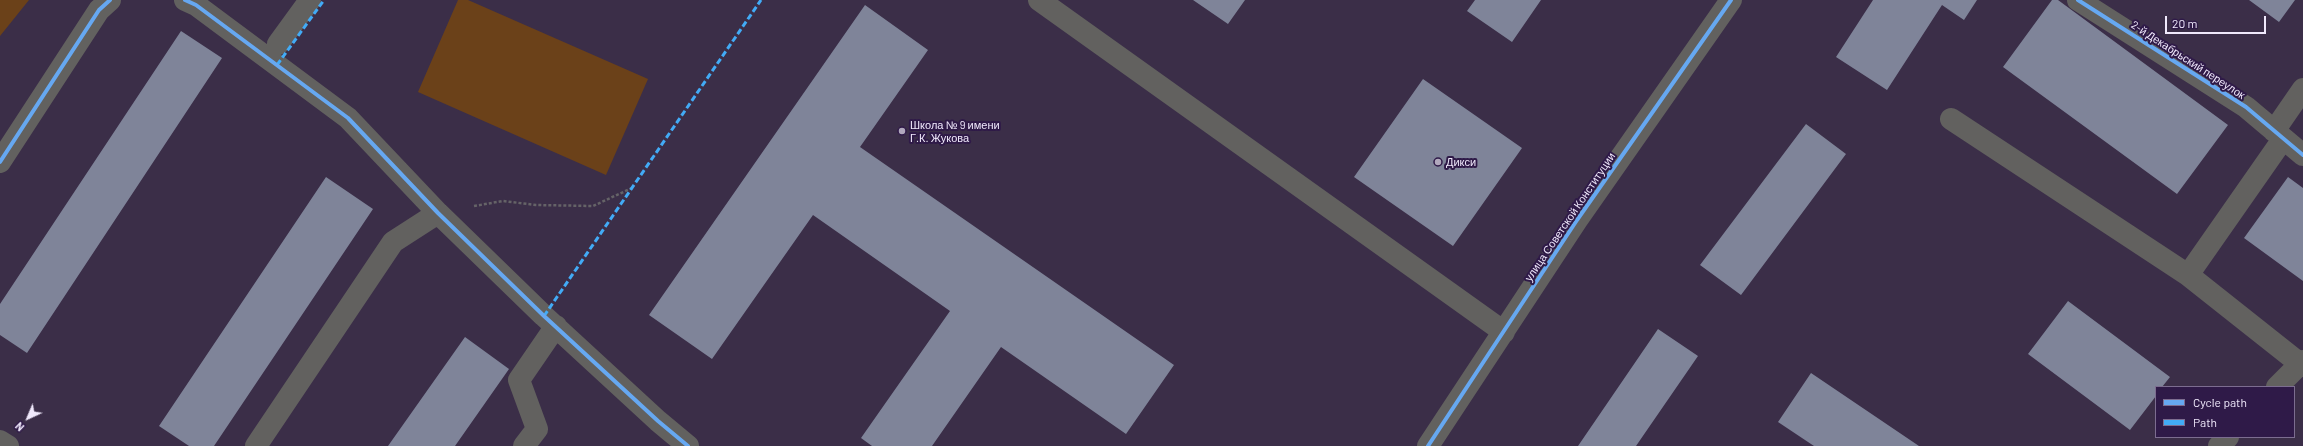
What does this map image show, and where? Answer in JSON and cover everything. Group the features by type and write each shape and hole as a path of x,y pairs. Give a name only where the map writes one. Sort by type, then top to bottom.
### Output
{"street":[{"path":"0,162 99,10 110,0"},
{"path":"185,0 196,5 348,118 438,213 556,326 658,421 688,446"},
{"path":"278,44 310,0"},
{"path":"1039,0 1504,332"},
{"name":"улица Советской Конституции","path":"1428,446 1577,220 1731,0"},
{"name":"2-й Декабрьский переулок","path":"2078,0 2246,107 2303,155"},
{"path":"2188,275 2278,135 2303,89"},
{"path":"1951,119 2188,275 2302,364 2278,386"},
{"path":"256,446 394,242 438,213"},
{"path":"524,446 538,429 519,380 556,326"},
{"path":"2219,446 2227,438"},
{"path":"0,441 8,446"}],"path":[{"path":"438,213 503,201 593,206 632,188"}],"shaded area":[{"path":"0,0 29,0 0,36"},
{"path":"458,0 468,0 648,79 606,175 418,92"}],"building":[{"path":"1193,0 1245,0 1228,24"},
{"path":"1475,0 1541,0 1512,42 1467,11"},
{"path":"1873,0 1977,0 1964,20 1942,5 1887,90 1836,57"},
{"path":"2052,0 2058,0 2228,125 2177,194 2003,67"},
{"path":"2249,0 2295,0 2279,22"},
{"path":"865,5 928,50 860,147 1174,365 1126,434 1001,347 932,446 872,446 861,438 950,311 813,215 712,359 649,315"},
{"path":"181,31 222,58 27,353 0,335 0,304"},
{"name":"Дикси","path":"1423,79 1522,148 1453,246 1354,177"},
{"path":"1806,124 1846,154 1741,295 1700,265"},
{"path":"326,177 373,209 214,446 189,446 159,426"},
{"path":"2288,177 2303,188 2303,281 2244,238"},
{"path":"2068,301 2170,377 2163,386 2155,386 2155,397 2130,430 2028,354"},
{"path":"1658,329 1698,356 1636,446 1578,446"},
{"path":"465,337 509,369 455,446 388,446"},
{"path":"1811,373 1919,446 1814,446 1778,422"}],"marked path":[{"path":"277,65 324,0"},
{"path":"544,316 761,0"}],"cycle path":[{"path":"0,162 99,10 110,0"},
{"path":"185,0 196,5 348,118 438,213 544,316 658,421 688,446"},
{"path":"1428,446 1577,220 1731,0"},
{"path":"2078,0 2246,107 2303,155"}],"place":[{"name":"Школа № 9 имени Г.К. Жукова","path":"902,131"},
{"name":"Дикси","path":"1438,162"}]}
